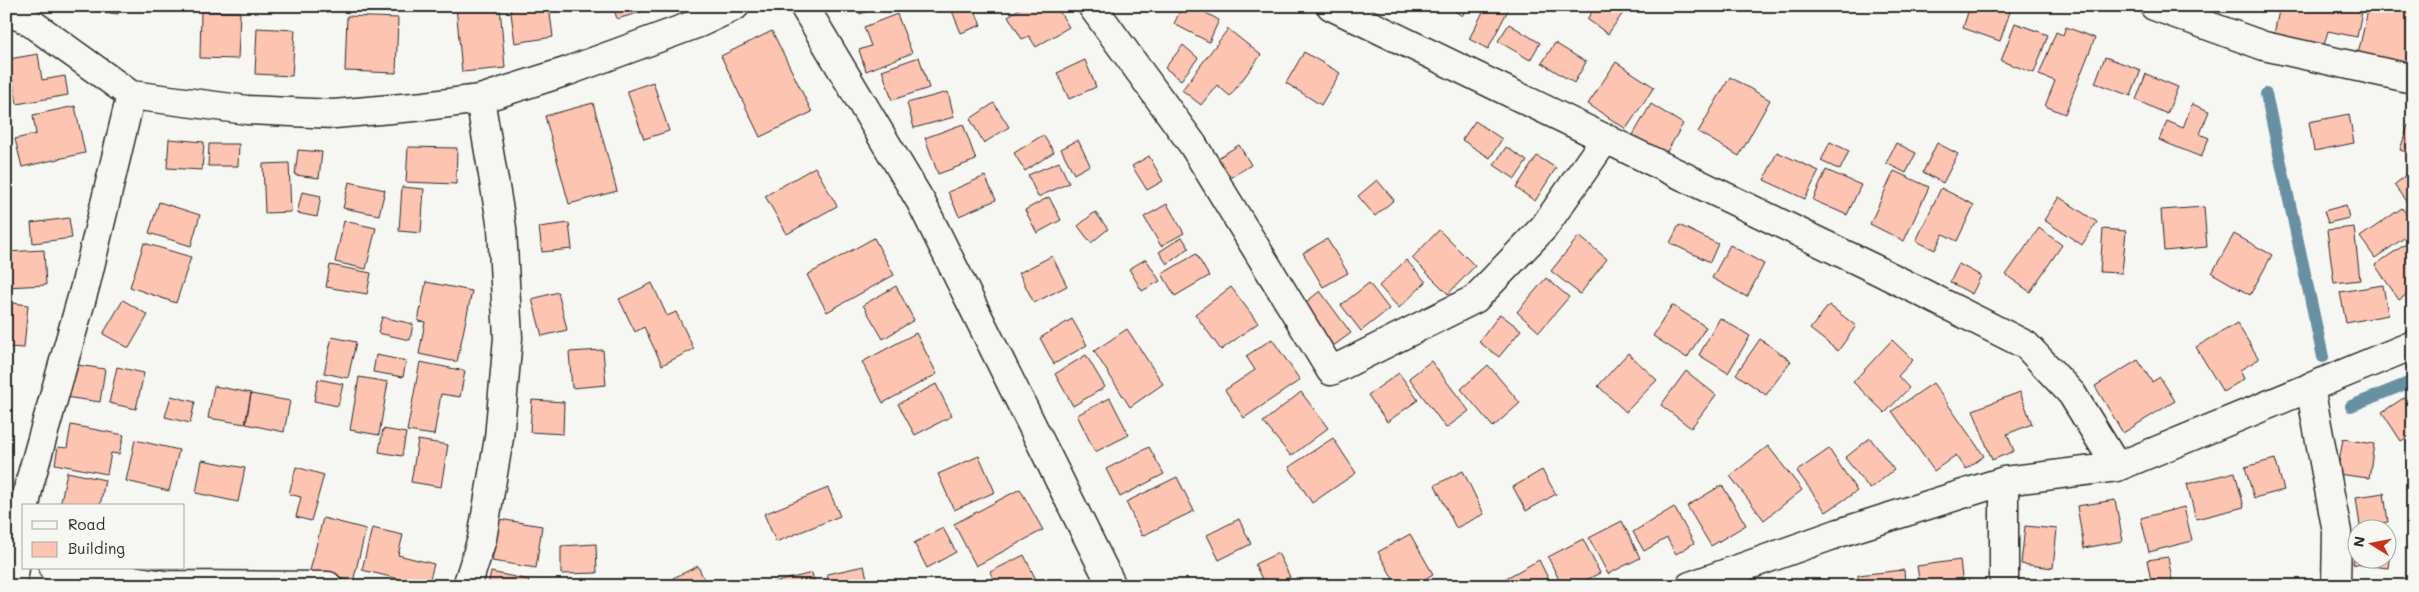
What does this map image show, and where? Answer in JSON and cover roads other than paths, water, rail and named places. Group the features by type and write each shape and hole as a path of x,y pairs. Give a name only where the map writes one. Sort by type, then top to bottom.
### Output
{"street":[{"path":"6,10 26,20 131,95 248,110 334,114 480,99 568,71 696,14 735,6"},
{"path":"804,6 921,202 1112,586"},
{"path":"1092,6 1193,145 1331,370 1475,299 1544,227 1606,138"},
{"path":"1331,6 1877,270 2026,345 2072,394 2117,467"},
{"path":"2154,6 2264,46 2413,78"},
{"path":"25,504 31,476 86,283 131,95"},
{"path":"467,586 482,539 499,438 508,338 502,228 480,99"},
{"path":"1690,586 1839,534 2004,481 2117,467 2413,346"},
{"path":"2310,387 2337,532 2336,586"},
{"path":"2004,481 2004,586"},
{"path":"17,571 22,532"},
{"path":"66,570 165,585 326,585"}],"waterway":[{"path":"2266,94 2323,357"},
{"path":"2351,406 2413,381"}]}
